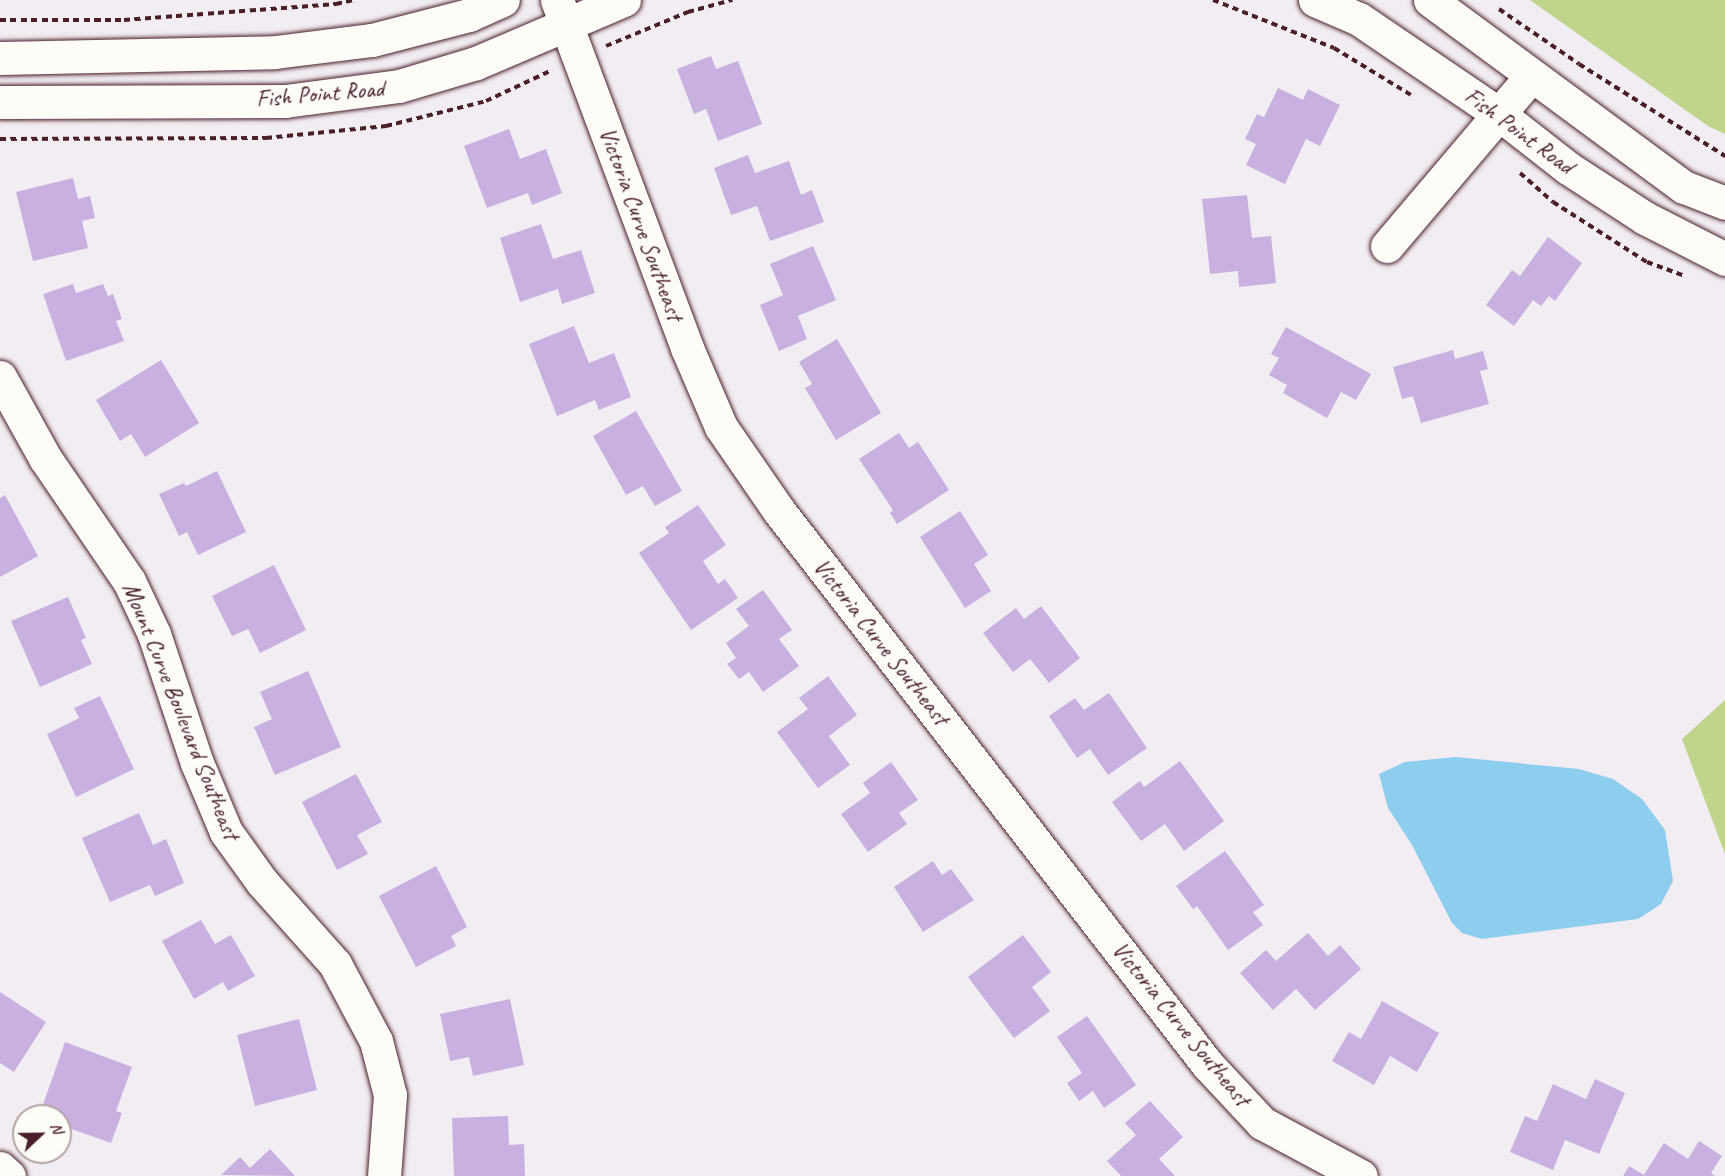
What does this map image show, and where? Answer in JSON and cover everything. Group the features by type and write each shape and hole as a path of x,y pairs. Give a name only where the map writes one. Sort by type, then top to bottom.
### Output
{"street":[{"name":"Fish Point Road","path":"0,58 275,52 372,40 469,15 503,0"},
{"name":"Fish Point Road","path":"0,102 285,101 399,86 476,63 562,12 624,0"},
{"name":"Fish Point Road","path":"1315,0 1359,19 1499,114 1577,174 1645,218 1725,259"},
{"path":"1430,0 1684,187 1725,203"},
{"name":"Victoria Curve Southeast","path":"562,12 687,348 728,436 779,511 1207,1064 1262,1123 1361,1176"},
{"path":"1387,246 1531,76"},
{"name":"Mount Curve Boulevard Southeast","path":"0,378 45,458 129,581 154,634 197,763 226,832 262,882 335,964 376,1041 390,1095 384,1176"},
{"path":"0,1168 9,1176"}],"path":[{"path":"0,20 124,20 336,4 354,0"},
{"path":"1496,6 1579,64 1725,156"}],"green space":[{"path":"1530,0 1725,0 1725,134 1708,126"},
{"path":"1725,700 1725,854 1682,739"}],"water":[{"path":"1455,757 1579,769 1613,779 1642,799 1665,830 1673,881 1661,904 1638,919 1482,939 1462,933 1452,923 1412,845 1388,808 1379,774 1405,762"}],"building":[{"path":"711,56 716,69 738,61 762,124 718,141 706,109 694,114 677,69"},
{"path":"1278,88 1303,100 1308,89 1340,105 1320,146 1306,139 1285,184 1246,165 1256,144 1245,139 1257,114 1264,117"},
{"path":"509,129 520,159 546,149 562,193 532,205 528,193 487,208 464,146"},
{"path":"748,155 755,173 789,161 801,195 812,190 824,222 770,241 757,206 731,215 714,168"},
{"path":"73,178 78,199 90,196 95,218 82,221 88,248 33,261 16,192"},
{"path":"1247,195 1252,238 1271,236 1276,283 1239,287 1238,271 1210,274 1202,199"},
{"path":"541,224 553,259 581,250 595,293 562,304 558,289 520,302 500,238"},
{"path":"1548,237 1582,263 1555,301 1549,296 1541,306 1533,300 1514,326 1486,305 1512,270 1520,276"},
{"path":"813,246 836,300 798,316 807,339 779,351 760,305 783,295 770,264"},
{"path":"73,284 76,293 103,284 108,296 113,294 122,319 116,321 124,341 66,361 43,294"},
{"path":"574,326 589,363 614,353 631,397 599,410 595,400 557,416 529,344"},
{"path":"1286,327 1371,374 1356,400 1341,392 1327,418 1283,393 1287,385 1269,375 1279,358 1271,354"},
{"path":"837,339 881,413 836,440 805,388 812,384 799,362"},
{"path":"1453,350 1455,359 1483,351 1488,369 1480,371 1489,404 1421,423 1413,396 1402,399 1393,367"},
{"path":"161,360 199,423 145,457 131,434 120,441 96,400"},
{"path":"636,411 682,491 655,506 643,486 626,495 593,436"},
{"path":"899,433 909,448 918,442 949,490 897,524 890,513 893,510 859,459"},
{"path":"217,471 246,532 198,555 187,532 179,536 159,494 184,483 186,486"},
{"path":"5,495 38,556 0,577 0,498"},
{"path":"698,505 726,545 703,561 718,584 725,579 738,598 691,630 639,553 669,533 665,527"},
{"path":"960,511 988,555 974,564 991,591 965,608 920,537"},
{"path":"274,565 306,630 260,653 248,629 232,636 212,596"},
{"path":"763,590 792,630 779,639 799,666 763,692 749,672 739,679 727,664 736,658 726,643 749,626 736,609"},
{"path":"68,597 86,638 81,640 92,664 40,687 11,621"},
{"path":"1041,606 1080,658 1049,683 1030,659 1013,672 983,633 1016,608 1024,619"},
{"path":"308,671 341,747 275,775 254,727 272,719 260,692"},
{"path":"828,676 857,715 829,736 850,765 818,788 777,732 808,709 799,698"},
{"path":"1109,693 1147,748 1108,775 1090,749 1077,758 1049,716 1075,698 1084,710"},
{"path":"100,696 134,769 76,797 47,734 79,718 74,708"},
{"path":"1180,761 1224,821 1184,851 1165,824 1141,841 1112,802 1140,781 1144,787"},
{"path":"891,762 918,800 899,813 907,824 868,852 841,814 870,793 863,783"},
{"path":"356,774 382,822 357,835 368,854 337,870 302,802"},
{"path":"139,813 153,845 166,839 184,883 155,896 150,885 110,902 82,838"},
{"path":"1225,851 1264,905 1253,912 1263,925 1228,950 1197,906 1193,909 1176,886"},
{"path":"933,861 942,875 951,869 974,900 923,932 894,887"},
{"path":"436,866 467,927 451,936 456,946 416,967 379,896"},
{"path":"201,920 215,944 231,935 255,976 228,991 223,982 194,999 162,941"},
{"path":"1308,933 1328,956 1340,945 1361,969 1315,1010 1296,989 1273,1010 1240,973 1266,950 1276,961"},
{"path":"1023,935 1051,972 1032,987 1050,1011 1014,1038 968,977"},
{"path":"0,992 46,1022 14,1072 0,1063"},
{"path":"510,999 524,1065 473,1076 469,1057 450,1061 440,1014"},
{"path":"1382,1001 1439,1033 1417,1072 1390,1056 1374,1085 1332,1061 1349,1032 1361,1039"},
{"path":"1087,1016 1136,1085 1104,1108 1093,1091 1079,1101 1067,1083 1082,1073 1057,1037"},
{"path":"299,1019 317,1090 255,1106 237,1035"},
{"path":"65,1042 132,1067 116,1111 122,1113 111,1143 72,1129 72,1104 43,1104"},
{"path":"1595,1079 1625,1093 1599,1154 1565,1140 1553,1170 1510,1152 1525,1116 1537,1121 1553,1084 1586,1099"},
{"path":"1150,1101 1183,1137 1159,1159 1175,1176 1121,1176 1107,1161 1136,1135 1125,1123"},
{"path":"508,1116 509,1145 524,1144 525,1176 454,1176 452,1118"},
{"path":"1699,1141 1722,1156 1711,1173 1715,1176 1623,1176 1629,1166 1644,1175 1664,1143 1688,1159"},
{"path":"270,1149 295,1176 221,1175 240,1157 250,1168"}]}
